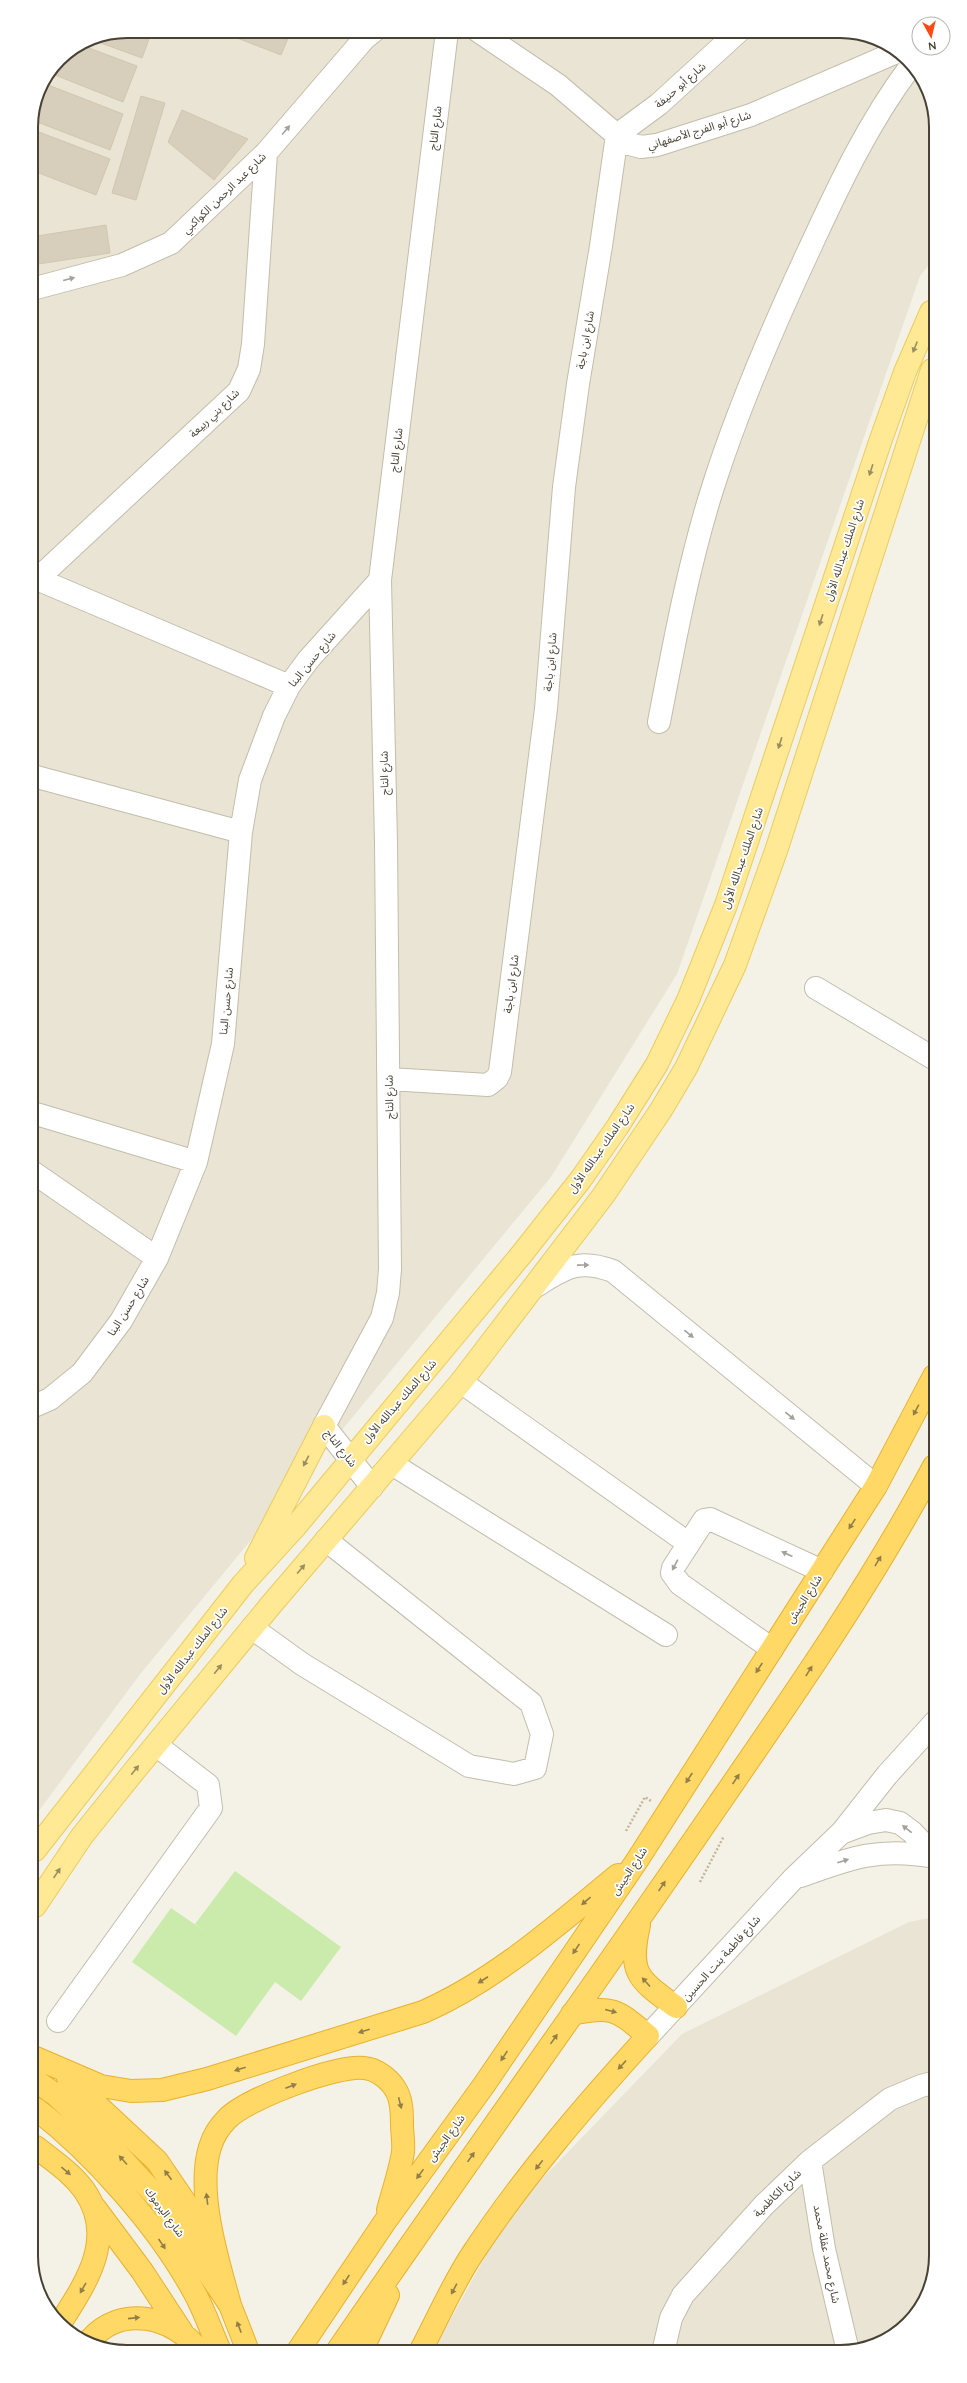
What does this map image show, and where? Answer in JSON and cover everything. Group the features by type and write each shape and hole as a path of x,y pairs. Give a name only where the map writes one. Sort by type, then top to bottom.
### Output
{"highway":[{"name":"شارع الجيش","path":"302,2345 384,2223 484,2085 638,1858 876,1486 929,1385"},
{"path":"341,2345 413,2240 640,1918 797,1690 861,1589 929,1474"},
{"path":"38,2059 58,2069 101,2086 131,2091 162,2090 207,2080 423,2012 455,1998 493,1973 531,1945 638,1858"},
{"path":"640,1918 633,1950 636,1966 650,1987 676,2007"},
{"path":"424,2345 472,2254 540,2162 602,2086 648,2036 627,2018 613,2010 597,2008 572,2014"},
{"path":"230,2305 213,2243 206,2192 206,2167 210,2148 217,2131 227,2118 244,2106 332,2071 353,2067 378,2072 388,2080 397,2092 402,2108 403,2151 384,2223"},
{"path":"58,2069 157,2160 213,2243"},
{"name":"شارع اليرموك","path":"38,2082 56,2095 109,2145 159,2199 230,2305 246,2345"},
{"name":"شارع اليرموك","path":"38,2111 55,2124 140,2211 192,2288 217,2345"},
{"path":"38,2149 70,2174 83,2189 92,2204 142,2271 182,2332 194,2345"},
{"path":"63,2318 93,2270 98,2249 98,2228 92,2204"},
{"path":"364,2345 413,2240"},
{"path":"94,2336 118,2320 140,2317 162,2321 182,2332"}],"main road":[{"name":"شارع الملك عبدالله الأول","path":"38,1846 243,1584 295,1527 350,1459 476,1312 549,1220 618,1126 657,1064 688,1000 726,905 880,442 905,372 929,319"},
{"path":"38,1902 82,1836 156,1744 326,1540 461,1382 536,1286 632,1157 686,1068 735,964 776,851 929,379"},
{"path":"243,1584 324,1426"}],"street":[{"name":"شارع عبد الرحمن الكواكبي","path":"38,287 122,266 171,243 266,153 364,38"},
{"name":"شارع التاج","path":"372,1487 324,1426 382,1318 388,1293 390,1269 389,1079 386,842 380,580 446,38"},
{"name":"شارع أبو الفرج الأصفهاني","path":"488,38 558,85 633,147 657,145 751,115 891,54"},
{"name":"شارع أبو حنيفة","path":"617,135 659,104 731,38"},
{"path":"659,722 678,625 713,488 766,341 816,234 867,133 886,101 908,70"},
{"name":"شارع ابن باجة","path":"389,1079 488,1085 497,1078 500,1072 546,709 564,487 578,384 601,246 617,135"},
{"name":"شارع بني ربيعة","path":"38,578 239,391 244,382 253,344 266,153"},
{"name":"شارع حسن البنا","path":"38,1404 50,1399 82,1373 121,1321 157,1258 196,1162 223,1044 241,832 250,780 274,716 289,686 308,660 380,580"},
{"path":"38,584 289,686"},
{"path":"38,777 241,832"},
{"path":"816,988 929,1056"},
{"path":"38,1115 196,1162"},
{"path":"38,1176 157,1258"},
{"path":"536,1286 564,1268 581,1264 598,1266 613,1271 876,1486"},
{"path":"461,1382 678,1536"},
{"path":"392,1464 666,1635"},
{"path":"772,1649 680,1584 672,1573 672,1568 704,1520 710,1519 822,1571"},
{"path":"252,1628 302,1664 469,1766 514,1774 535,1768 542,1734 531,1703 326,1540"},
{"path":"841,1833 887,1775 929,1729"},
{"path":"58,2021 211,1808 208,1785 156,1744"},
{"name":"شارع فاطمة بنت الحسين","path":"648,2036 793,1879 841,1833 868,1822 886,1820 900,1823 912,1832 929,1850"},
{"name":"شارع فاطمة بنت الحسين","path":"793,1879 860,1855 909,1852 929,1856"},
{"name":"شارع الكاظمية","path":"665,2345 671,2318 683,2295 734,2236 810,2161 890,2099 929,2084"},
{"name":"شارع محمد عقلة محمد","path":"810,2161 824,2249 846,2344"}],"path":[{"path":"626,1831 645,1797"},
{"path":"700,1882 713,1860"}],"shaded area":[{"path":"121,38 846,38 863,41 874,45 894,56 911,73 920,88 926,104 929,127 929,265 920,276 677,974 551,1177 141,1673 38,1812 38,121 41,104 47,88 56,73 73,56 98,43"},
{"path":"929,1918 929,2256 926,2279 922,2290 911,2310 903,2319 894,2327 874,2338 857,2343 840,2345 437,2345 509,2213 682,2034 909,1922"}],"green space":[{"path":"235,1871 341,1947 301,2001 275,1982 236,2036 132,1962 171,1908 206,1932 195,1924"}],"building":[{"path":"121,38 149,38 142,58 100,43"},
{"path":"237,38 288,38 281,55"},
{"path":"87,47 137,66 123,102 55,75 68,60"},
{"path":"49,85 123,114 110,150 38,122 41,104"},
{"path":"141,96 165,103 136,200 112,193"},
{"path":"182,110 248,139 214,180 168,142"},
{"path":"38,132 110,159 96,195 38,173"},
{"path":"106,225 110,253 38,264 38,236"}]}
